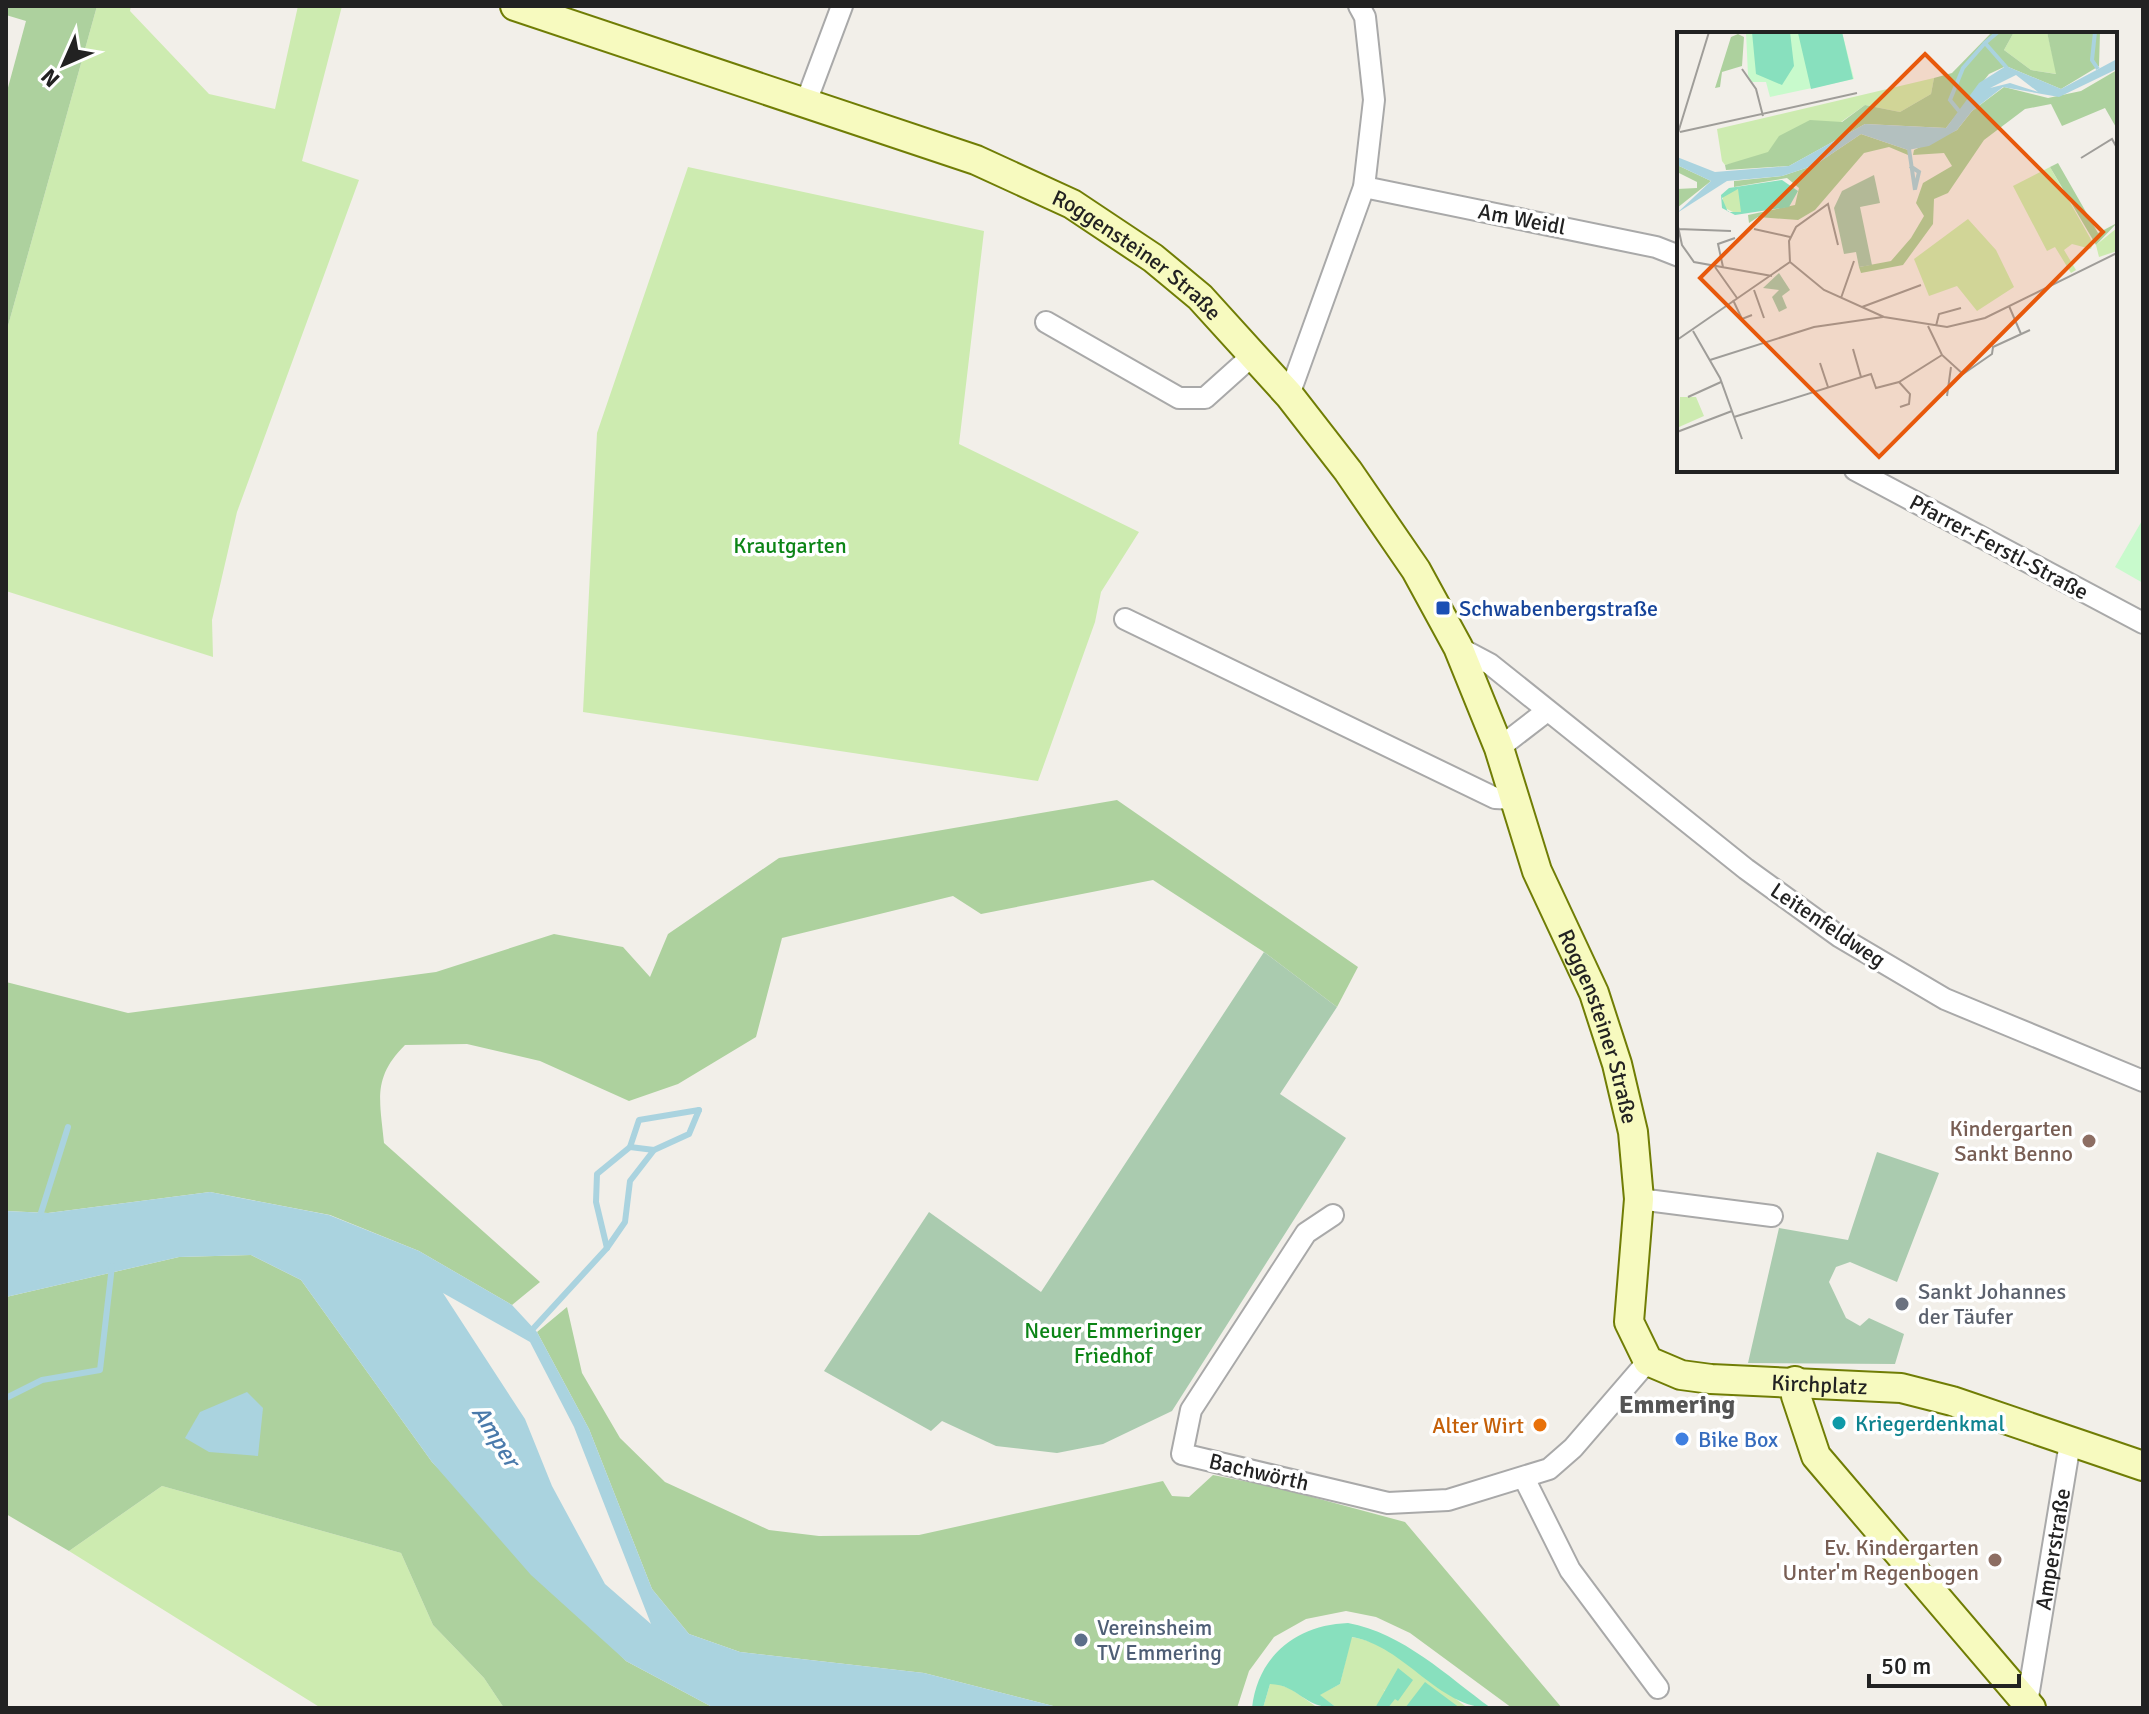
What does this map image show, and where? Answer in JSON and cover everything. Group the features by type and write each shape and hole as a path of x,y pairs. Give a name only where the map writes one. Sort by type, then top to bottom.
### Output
{"street":[{"name":"Roggensteiner Straße","path":"515,6 976,160 1072,204 1153,258 1200,297 1289,395 1348,471 1416,570 1458,647 1499,748 1537,871 1594,993 1617,1064 1633,1132 1639,1199 1629,1322 1648,1361"},
{"path":"806,102 842,6"},
{"path":"1289,395 1364,187 1374,100 1365,17 1359,6"},
{"name":"Am Weidl","path":"1364,187 1643,244 1677,255"},
{"path":"1046,322 1179,398 1205,398 1253,355"},
{"name":"Pfarrer-Ferstl-Straße","path":"1859,472 2143,623"},
{"path":"1125,619 1495,798 1515,799"},
{"name":"Leitenfeldweg","path":"1458,647 1490,664 1746,869 1840,937 1945,999 2143,1081"},
{"path":"1499,748 1547,711"},
{"path":"1639,1199 1772,1216"},
{"name":"Bachwörth","path":"1333,1215 1306,1233 1191,1410 1182,1454 1388,1503 1448,1500 1549,1469 1573,1448 1648,1361"},
{"name":"Kirchplatz","path":"1648,1361 1681,1375 1883,1385 1952,1401 2143,1466"},
{"name":"Amperstraße","path":"1795,1381 1796,1396 1816,1456 2029,1705"},
{"name":"Amperstraße","path":"2029,1705 2070,1443"},
{"path":"1524,1478 1570,1570 1658,1688"}],"green space":[{"path":"6,6 97,6 6,333 6,95 26,21 6,15"},
{"path":"97,6 131,6 130,11 209,94 275,109 298,6 342,6 302,161 359,180 237,512 212,620 213,657 6,591 6,333"},
{"name":"Krautgarten","path":"688,167 984,231 959,444 1139,532 1101,592 1095,622 1038,781 583,712 597,433"},
{"path":"2143,519 2143,583 2115,567"},
{"path":"1117,800 1358,967 1337,1007 1264,952 1153,880 981,914 953,896 782,938 756,1037 678,1084 629,1101 540,1061 467,1044 405,1045 394,1057 383,1079 380,1102 384,1143 540,1282 512,1305 419,1251 330,1215 210,1192 48,1213 6,1211 6,982 128,1013 436,972 554,934 623,947 650,977 668,934 779,858"},
{"name":"Neuer Emmeringer Friedhof","path":"1264,952 1337,1007 1280,1094 1346,1138 1172,1411 1103,1444 1057,1453 996,1446 942,1421 931,1431 824,1371 929,1212 1041,1292"},
{"path":"1877,1152 1939,1173 1897,1282 1850,1262 1836,1267 1829,1282 1846,1318 1860,1326 1869,1318 1904,1334 1895,1364 1748,1363 1779,1228 1848,1240"},
{"path":"251,1255 301,1280 432,1462 626,1661 714,1708 504,1708 484,1678 433,1625 401,1553 162,1486 69,1551 6,1514 6,1297 179,1257"},
{"path":"567,1307 582,1373 620,1438 665,1482 769,1530 819,1536 919,1535 1163,1481 1172,1496 1189,1497 1213,1475 1275,1487 1405,1522 1562,1708 1512,1708 1410,1633 1376,1617 1346,1611 1306,1619 1274,1637 1249,1671 1237,1708 1061,1708 924,1673 740,1652 689,1634 652,1589 589,1429 537,1332"},
{"path":"162,1486 401,1553 433,1625 484,1678 504,1708 321,1708 69,1551"},
{"path":"1348,1623 1368,1628 1406,1646 1491,1708 1454,1698 1389,1652 1352,1637 1340,1684 1320,1695 1337,1708 1316,1704 1288,1688 1270,1684 1263,1708 1252,1708 1262,1673 1283,1646 1312,1630"},
{"path":"1351,1637 1383,1647 1398,1656 1468,1708 1388,1708 1395,1698 1398,1700 1383,1689 1386,1692 1375,1708 1337,1708 1319,1695 1340,1684"},
{"path":"1398,1668 1413,1680 1398,1701 1395,1699 1388,1708 1375,1708"},
{"path":"1425,1682 1460,1708 1405,1708"},
{"path":"1270,1684 1291,1689 1318,1708 1263,1708"}],"water":[{"name":"Amper","path":"210,1192 329,1215 419,1251 512,1305 537,1332 589,1429 652,1589 689,1634 740,1652 924,1673 1061,1708 714,1708 626,1661 531,1575 432,1462 301,1280 251,1255 179,1257 6,1297 6,1211 48,1213","holes":["443,1293 530,1342 574,1427 651,1624 605,1584 552,1486 525,1419"]},
{"path":"247,1392 263,1408 258,1456 209,1452 185,1438 200,1412"}],"waterway":[{"path":"607,1248 596,1202 597,1174 630,1147 639,1120 699,1110"},
{"path":"528,1329 531,1331 607,1248 625,1222 630,1181 654,1150 689,1134 699,1110"},
{"path":"39,1219 68,1127"},
{"path":"630,1147 654,1150"},
{"path":"6,1398 42,1380 100,1370 112,1266"}],"place":[{"name":"Schwabenbergstraße","path":"1443,608"},
{"name":"Kindergarten Sankt Benno","path":"2089,1141"},
{"name":"Sankt Johannes der Täufer","path":"1902,1304"},
{"name":"Kriegerdenkmal","path":"1839,1423"},
{"name":"Alter Wirt","path":"1540,1425"},
{"name":"Bike Box","path":"1682,1439"},
{"name":"Ev. Kindergarten Unter'm Regenbogen","path":"1995,1560"},
{"name":"Vereinsheim TV Emmering","path":"1081,1640"}],"district":[{"name":"Emmering","path":"1677,1405"}]}
